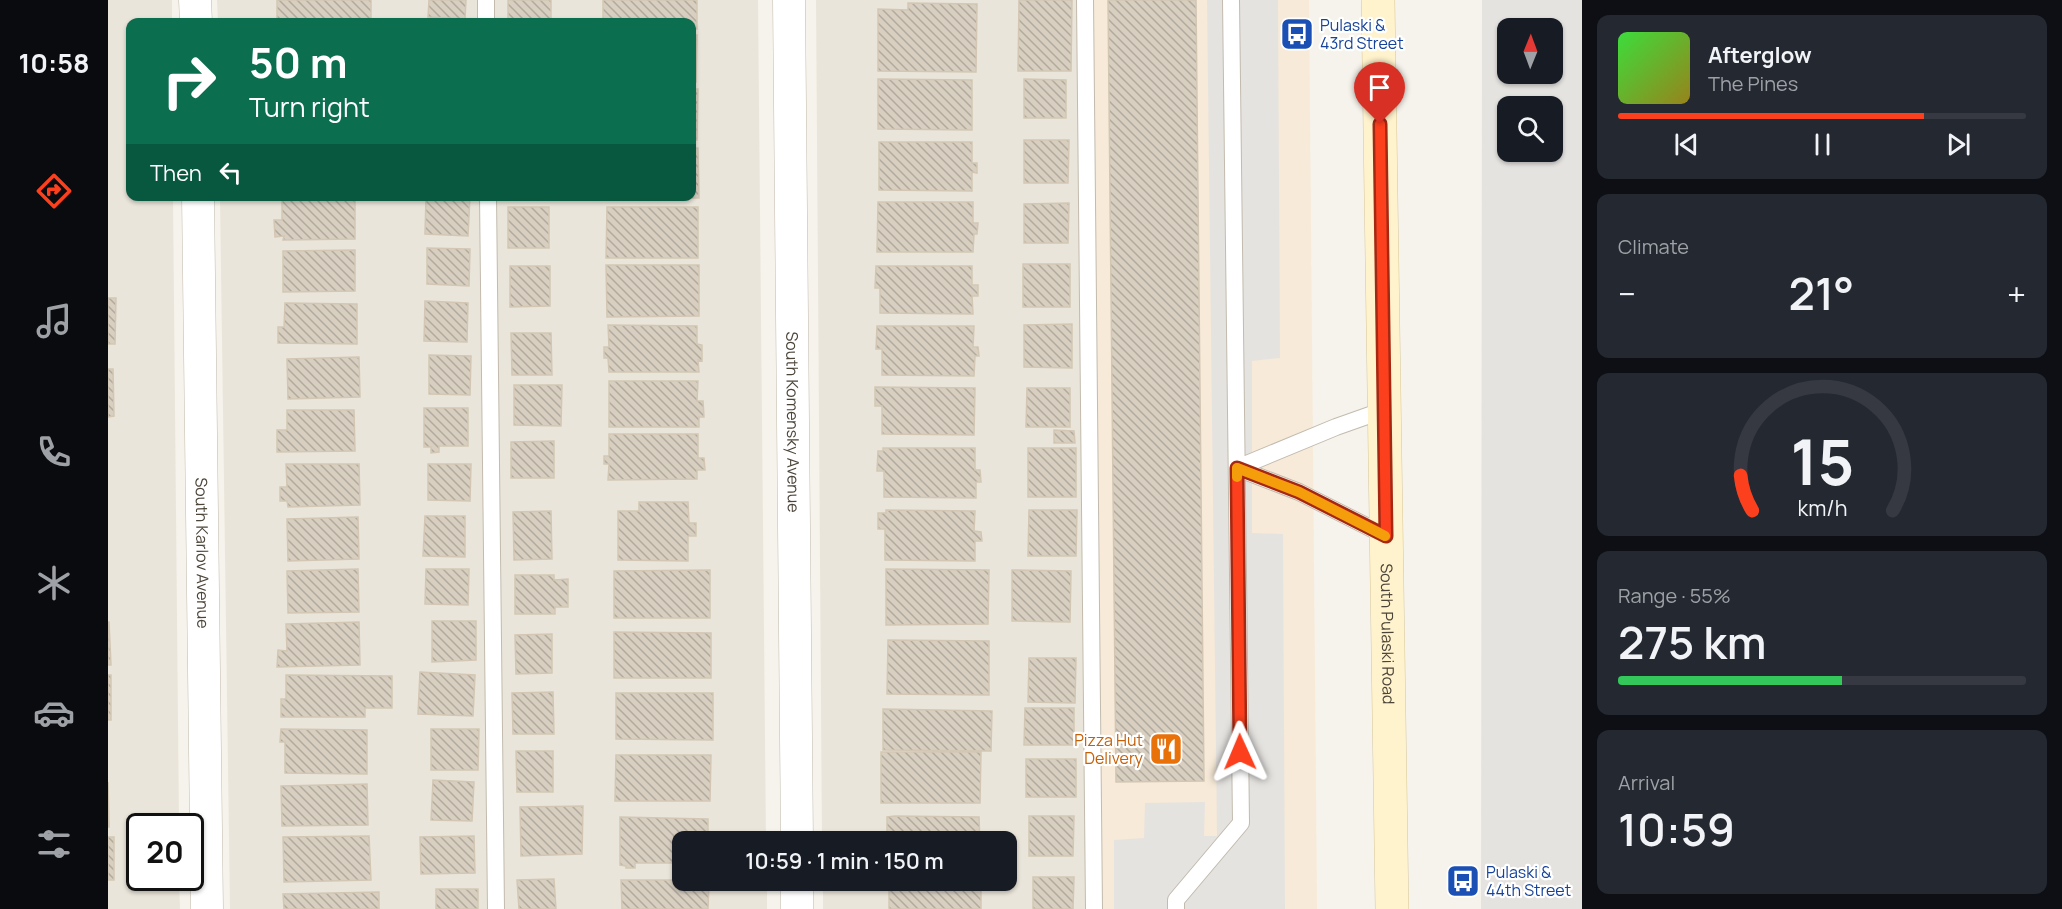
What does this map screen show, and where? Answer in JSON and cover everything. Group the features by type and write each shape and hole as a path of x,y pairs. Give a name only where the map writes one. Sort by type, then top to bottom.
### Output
{"main road":[{"name":"South Pulaski Road","path":"1378,0 1392,909"}],"street":[{"path":"195,0 196,18"},
{"name":"South Komensky Avenue","path":"789,0 796,831"},
{"name":"South Karlov Avenue","path":"198,201 207,909"},
{"path":"797,891 797,909"}],"lane":[{"path":"486,0 486,18"},
{"path":"1085,0 1094,909"},
{"path":"1176,909 1176,900 1241,823 1231,0"},
{"path":"488,201 496,909"},
{"path":"1237,468 1336,427 1384,410"},
{"path":"1237,468 1299,492 1386,536"}],"shaded area":[{"path":"108,0 172,0 172,18 126,18 126,201 173,201 179,813 126,813 126,891 179,891 180,909 108,909"},
{"path":"217,0 758,0 766,831 672,831 672,891 767,891 767,909 230,909 220,201 696,201 696,18 218,18"},
{"path":"816,0 1085,0 1094,909 823,909 823,891 1017,891 1017,831 822,831"},
{"path":"1085,0 1309,0 1317,909 1094,909"},
{"path":"1207,0 1278,0 1280,358 1252,361 1252,533 1283,534 1285,909 1114,909 1114,840 1144,838 1145,803 1205,802 1204,836 1217,836"},
{"path":"1482,0 1582,0 1582,909 1481,909"}],"building":[{"path":"277,0 371,0 371,18 277,18"},
{"path":"429,0 466,0 465,18 428,17"},
{"path":"508,0 551,0 551,18 508,18"},
{"path":"603,0 697,0 697,29 696,18 603,18"},
{"path":"1019,0 1072,0 1071,71 1018,71"},
{"path":"1108,0 1196,0 1204,781 1116,782"},
{"path":"908,3 977,4 976,72 878,71 878,9 908,10"},
{"path":"696,35 697,35 696,82"},
{"path":"878,79 972,80 972,130 878,129"},
{"path":"1024,79 1066,80 1066,118 1024,118"},
{"path":"696,89 698,89 697,140"},
{"path":"1024,140 1069,140 1068,183 1024,183"},
{"path":"879,142 972,142 972,163 977,163 977,173 972,172 972,191 879,190"},
{"path":"696,148 698,148 699,198 696,198"},
{"path":"282,201 355,201 355,239 283,240 284,236 275,237 274,220 282,220"},
{"path":"426,201 470,201 468,236 425,234"},
{"path":"878,202 973,202 973,223 978,223 977,234 974,234 973,252 877,252"},
{"path":"1069,203 1068,243 1024,243 1024,204"},
{"path":"508,207 549,207 549,248 508,248"},
{"path":"607,207 698,207 698,258 606,258"},
{"path":"427,248 470,249 469,286 427,284"},
{"path":"355,250 355,291 283,292 283,251"},
{"path":"1023,264 1070,264 1070,307 1023,307"},
{"path":"606,265 699,265 699,316 607,317"},
{"path":"510,266 550,266 550,306 510,307"},
{"path":"876,266 972,266 972,285 978,285 978,296 972,296 973,314 880,313 880,288 875,288"},
{"path":"108,298 116,298 115,344 108,344"},
{"path":"425,301 468,303 467,342 424,341"},
{"path":"285,303 357,304 357,344 278,343 278,327 284,327"},
{"path":"1072,324 1072,368 1024,367 1024,325"},
{"path":"608,325 697,326 697,344 702,345 702,361 698,360 699,372 609,372 608,358 604,358 604,347 609,347"},
{"path":"877,326 974,326 973,347 978,347 979,356 975,356 974,376 882,375 882,349 876,349"},
{"path":"511,333 551,333 552,375 512,375"},
{"path":"429,355 471,356 470,395 429,394"},
{"path":"359,357 360,397 288,399 287,359"},
{"path":"108,369 113,369 114,416 108,417"},
{"path":"609,381 698,381 697,401 703,401 704,417 699,417 699,427 609,427"},
{"path":"514,385 562,385 561,426 514,425"},
{"path":"875,387 975,388 974,435 882,434 882,406 875,406"},
{"path":"1027,388 1070,388 1070,427 1026,427"},
{"path":"424,408 468,408 468,446 439,446 439,452 431,453 431,447 424,447"},
{"path":"287,410 354,410 355,451 277,452 277,430 287,430"},
{"path":"1054,430 1074,431 1075,443 1054,443"},
{"path":"609,434 698,434 698,458 704,458 705,470 697,470 697,479 608,480 609,464 604,464 604,456 609,456"},
{"path":"554,441 554,478 511,478 511,442"},
{"path":"883,448 975,448 975,470 980,470 981,482 976,482 976,498 884,497 884,471 877,471 878,451 883,451"},
{"path":"1028,448 1076,448 1076,497 1028,497"},
{"path":"286,464 359,464 360,505 288,507 287,501 280,501 280,487 287,487"},
{"path":"428,464 471,464 470,501 428,500"},
{"path":"639,502 688,502 689,523 696,523 696,536 688,536 688,561 618,560 618,511 639,511"},
{"path":"886,510 975,511 974,531 981,532 982,541 975,541 975,561 885,560 885,529 878,529 878,513 886,513"},
{"path":"1029,510 1077,510 1076,556 1028,556"},
{"path":"551,511 552,559 514,560 513,512"},
{"path":"425,516 465,516 465,557 423,556"},
{"path":"358,517 359,559 288,561 287,519"},
{"path":"358,569 359,612 288,613 287,571"},
{"path":"426,569 469,569 468,605 425,604"},
{"path":"886,569 989,570 988,624 886,625"},
{"path":"710,570 710,618 614,618 614,571"},
{"path":"1012,570 1071,571 1070,622 1012,621"},
{"path":"515,575 554,575 554,580 568,579 568,607 555,607 555,614 515,614"},
{"path":"432,621 476,621 476,660 432,662"},
{"path":"109,622 111,665 108,665"},
{"path":"359,622 360,665 277,667 278,650 287,651 286,624"},
{"path":"614,632 711,633 711,678 614,678"},
{"path":"552,634 552,673 516,674 515,635"},
{"path":"888,640 989,641 989,695 887,694"},
{"path":"1029,658 1076,658 1075,703 1028,702"},
{"path":"420,672 475,675 473,716 418,714"},
{"path":"108,675 111,675 111,720 108,720"},
{"path":"286,675 392,676 392,708 365,708 365,717 281,717 281,699 286,699"},
{"path":"553,692 554,734 513,734 512,693"},
{"path":"616,693 713,693 713,740 616,739"},
{"path":"1025,708 1074,708 1074,745 1024,745"},
{"path":"883,709 992,711 991,751 883,750"},
{"path":"281,729 367,730 367,774 285,773 285,742 280,742"},
{"path":"431,729 479,729 478,770 431,770"},
{"path":"516,751 553,751 553,792 517,792"},
{"path":"881,752 981,752 980,803 881,803"},
{"path":"616,755 711,755 710,801 615,801"},
{"path":"1026,759 1076,759 1076,797 1026,797"},
{"path":"433,780 474,782 472,821 431,820"},
{"path":"367,784 368,825 282,826 281,786"},
{"path":"583,806 582,854 521,856 520,807"},
{"path":"1029,816 1074,816 1073,856 1029,856"},
{"path":"620,817 708,819 708,831 672,831 672,863 635,863 635,868 620,865"},
{"path":"887,817 979,817 980,831 887,831"},
{"path":"369,836 371,880 284,882 283,837"},
{"path":"474,836 475,873 421,874 420,837"},
{"path":"108,837 114,837 114,880 108,880"},
{"path":"1033,877 1074,877 1073,909 1033,909"},
{"path":"554,879 556,909 519,909 517,880"},
{"path":"621,880 672,880 672,891 709,891 708,909 622,909"},
{"path":"436,889 478,889 478,909 436,909"},
{"path":"889,891 981,891 981,909 889,909"},
{"path":"379,892 379,909 284,909 283,894"}],"slow traffic":[{"path":"1237,477 1237,468 1299,492 1385,536"}],"place":[{"name":"Pulaski & 43rd Street","path":"1297,34"},
{"name":"Pizza Hut Delivery","path":"1166,749"},
{"name":"Pulaski & 44th Street","path":"1463,881"}],"route":[{"path":"1240,752 1237,468 1299,492 1386,536 1380,124"}]}
